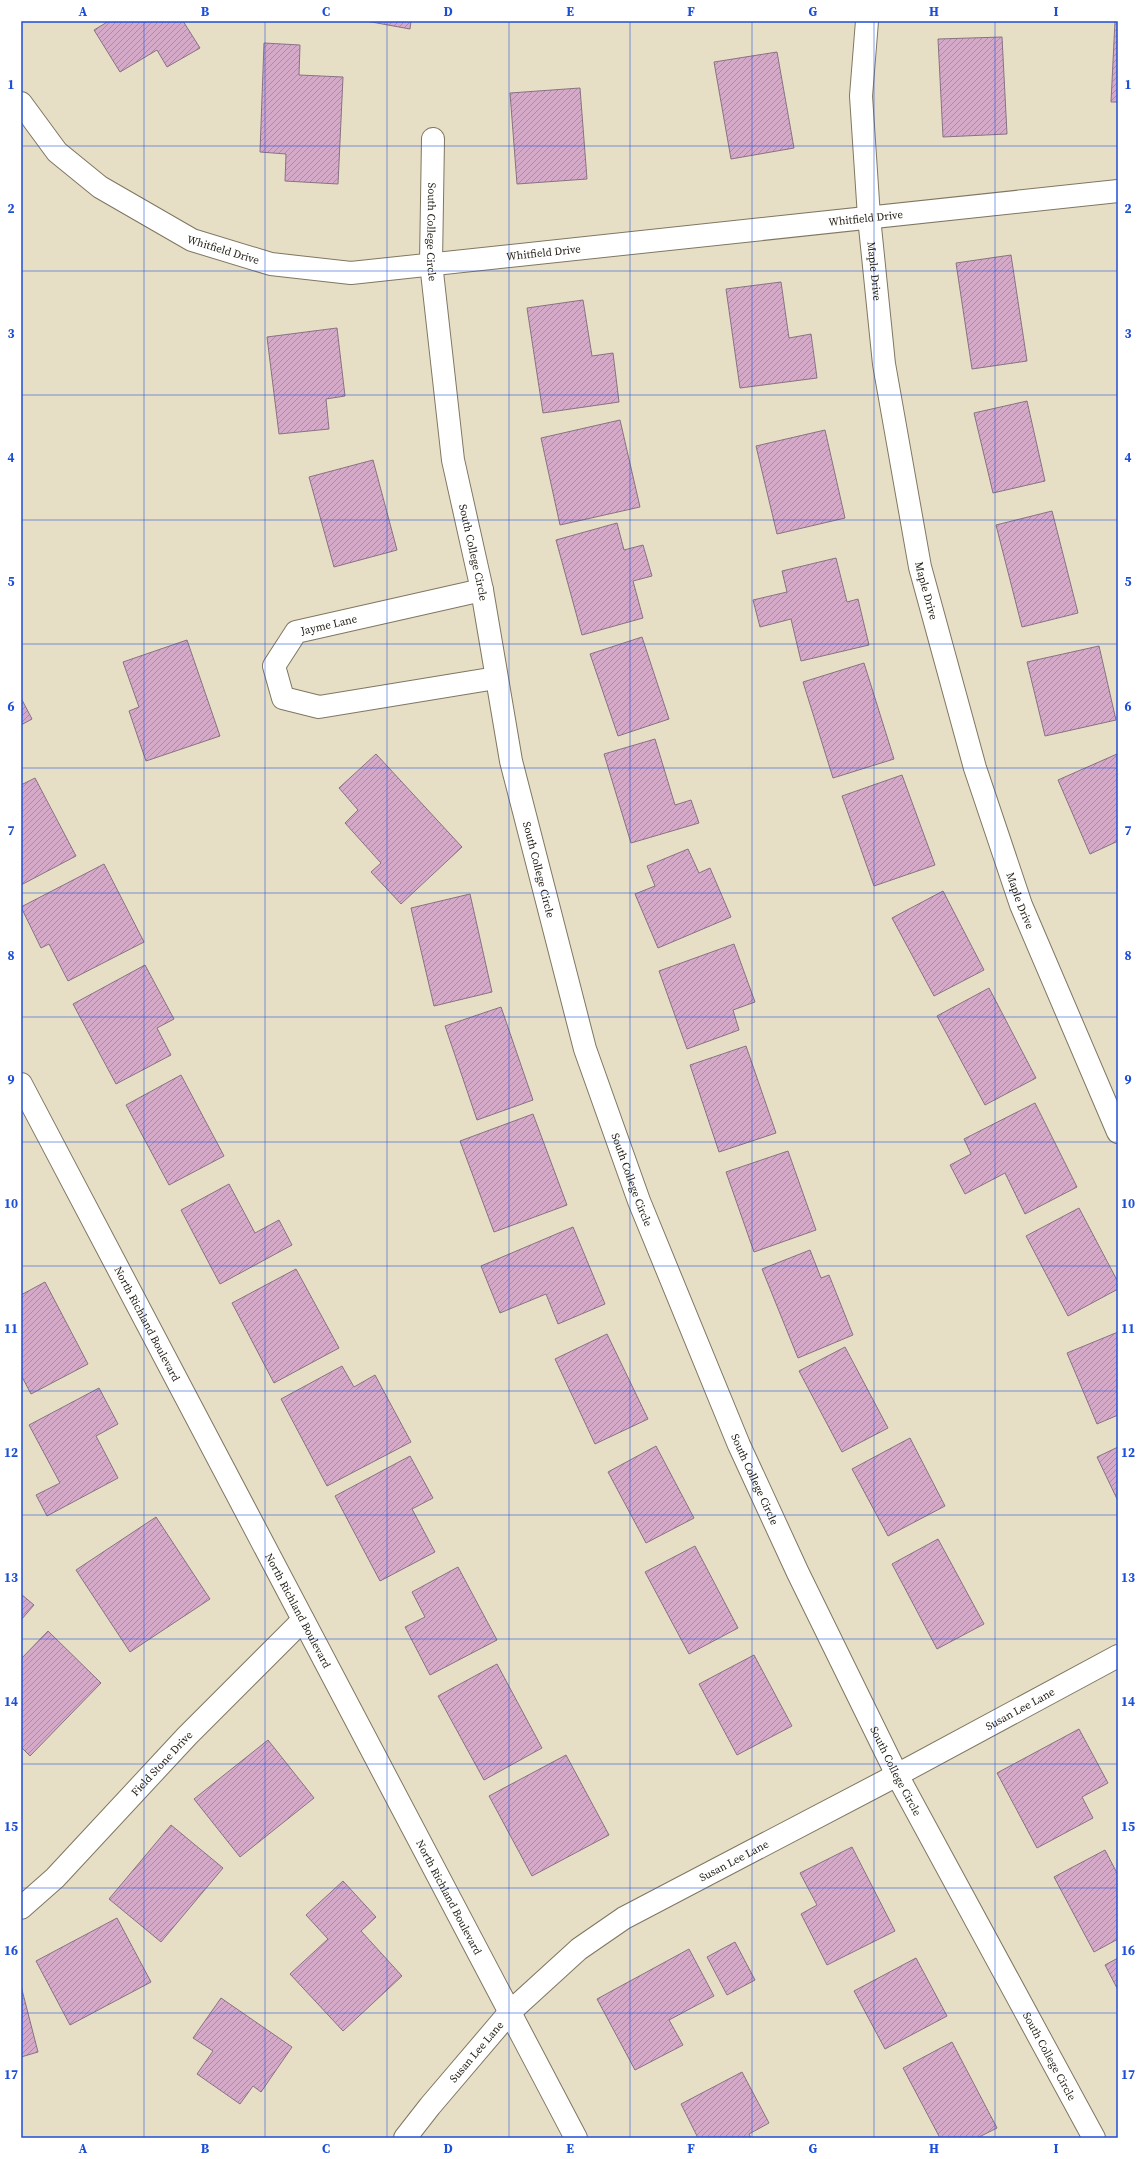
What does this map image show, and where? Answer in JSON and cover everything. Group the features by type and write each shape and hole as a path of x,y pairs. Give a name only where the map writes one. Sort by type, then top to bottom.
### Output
{"street":[{"name":"Maple Drive","path":"867,21 861,96 869,217 884,364 922,574 975,768 1022,905 1118,1132"},
{"name":"Whitfield Drive","path":"21,104 57,152 100,187 192,240 271,264 351,273 431,263 1118,191"},
{"name":"South College Circle","path":"433,139 431,263 453,460 482,590 511,761 585,1049 639,1201 739,1445 798,1573 897,1775 1094,2138"},
{"name":"Jayme Lane","path":"482,590 296,632 274,666 282,698 319,707 496,678"},
{"name":"North Richland Boulevard","path":"21,1084 576,2138"},
{"name":"Field Stone Drive","path":"21,1908 55,1878 187,1736 303,1620"},
{"name":"Susan Lee Lane","path":"406,2138 430,2106 510,2012 579,1949 624,1918 897,1775 1118,1656"}],"building":[{"path":"109,21 183,21 200,48 167,67 157,50 120,72 94,30"},
{"path":"366,21 411,21 410,29"},
{"path":"1115,21 1118,21 1118,102 1111,102"},
{"path":"1002,37 1007,134 943,137 938,39"},
{"path":"264,43 300,45 299,75 343,77 338,184 285,181 286,154 260,152"},
{"path":"777,52 794,148 731,159 714,62"},
{"path":"580,88 587,179 517,184 510,93"},
{"path":"1011,255 1027,361 972,369 956,263"},
{"path":"781,282 789,338 811,334 817,378 740,388 726,289"},
{"path":"583,300 592,356 613,353 619,402 543,413 527,308"},
{"path":"337,328 345,396 326,399 329,429 279,434 267,337"},
{"path":"1027,401 1045,481 993,493 974,413"},
{"path":"620,420 640,507 560,525 541,438"},
{"path":"825,430 845,518 777,534 756,446"},
{"path":"373,460 397,550 334,567 309,477"},
{"path":"1052,511 1078,613 1022,627 996,525"},
{"path":"617,523 624,550 643,545 652,576 633,581 643,618 582,635 556,540"},
{"path":"836,558 847,602 858,599 869,645 801,661 791,619 760,627 753,600 787,592 782,571"},
{"path":"642,637 669,719 618,736 590,654"},
{"path":"187,640 220,736 146,761 129,711 139,707 123,662"},
{"path":"1099,646 1116,720 1045,736 1027,662"},
{"path":"864,663 894,759 833,778 803,682"},
{"path":"21,698 32,719 21,725"},
{"path":"655,739 675,805 691,800 699,823 631,843 604,754"},
{"path":"376,754 462,847 401,904 371,872 381,863 345,823 358,810 339,788"},
{"path":"1117,754 1118,841 1090,854 1058,780"},
{"path":"902,775 935,865 874,886 842,796"},
{"path":"35,778 76,856 21,885 21,785"},
{"path":"688,849 699,873 710,868 731,917 658,948 635,894 655,886 647,866"},
{"path":"104,864 144,942 68,981 49,944 41,948 21,907"},
{"path":"943,891 984,970 934,996 892,918"},
{"path":"470,894 492,992 434,1006 411,908"},
{"path":"734,944 755,1002 733,1010 739,1030 687,1049 659,971"},
{"path":"145,965 174,1019 157,1028 171,1055 116,1084 73,1004"},
{"path":"989,988 1036,1078 985,1105 937,1016"},
{"path":"501,1007 533,1100 477,1120 445,1026"},
{"path":"746,1046 776,1133 719,1152 690,1065"},
{"path":"181,1075 224,1156 169,1185 126,1105"},
{"path":"1035,1103 1077,1187 1025,1214 1005,1173 965,1194 950,1165 971,1154 964,1139"},
{"path":"533,1114 567,1205 494,1232 460,1141"},
{"path":"788,1151 816,1230 754,1252 726,1172"},
{"path":"229,1184 255,1233 279,1220 292,1245 220,1284 181,1210"},
{"path":"1079,1208 1118,1282 1118,1289 1068,1316 1026,1236"},
{"path":"573,1227 605,1304 558,1324 546,1294 500,1313 481,1266"},
{"path":"810,1250 821,1278 829,1275 853,1335 798,1358 762,1269"},
{"path":"296,1269 339,1348 274,1383 232,1303"},
{"path":"45,1282 88,1364 31,1394 21,1375 21,1295"},
{"path":"1118,1332 1118,1415 1097,1424 1067,1353"},
{"path":"607,1334 648,1419 595,1444 555,1359"},
{"path":"845,1347 888,1428 842,1452 799,1371"},
{"path":"342,1366 354,1387 375,1375 411,1442 327,1486 281,1399"},
{"path":"99,1388 118,1424 96,1436 118,1478 47,1516 36,1495 60,1483 29,1425"},
{"path":"910,1438 945,1506 888,1536 852,1469"},
{"path":"656,1446 694,1518 646,1543 608,1472"},
{"path":"1118,1447 1118,1501 1097,1457"},
{"path":"410,1456 433,1498 412,1509 435,1552 380,1581 335,1496"},
{"path":"156,1517 210,1599 130,1652 76,1570"},
{"path":"938,1539 984,1624 937,1649 892,1564"},
{"path":"695,1546 738,1628 689,1654 645,1572"},
{"path":"458,1567 497,1640 430,1675 405,1627 425,1617 412,1592"},
{"path":"21,1594 34,1605 21,1620"},
{"path":"48,1631 101,1683 30,1756 21,1747 21,1659"},
{"path":"754,1655 792,1726 737,1755 699,1684"},
{"path":"497,1664 542,1748 484,1780 438,1696"},
{"path":"1079,1729 1108,1783 1082,1797 1093,1818 1037,1848 997,1773"},
{"path":"268,1740 314,1798 240,1857 194,1799"},
{"path":"566,1755 609,1835 532,1876 489,1796"},
{"path":"171,1825 223,1868 161,1942 109,1899"},
{"path":"852,1847 895,1931 827,1965 801,1914 817,1905 800,1873"},
{"path":"1105,1850 1118,1875 1118,1939 1094,1952 1054,1877"},
{"path":"343,1881 376,1917 361,1931 402,1976 343,2031 290,1974 328,1939 306,1915"},
{"path":"117,1918 151,1982 70,2025 36,1961"},
{"path":"735,1942 755,1980 727,1995 707,1957"},
{"path":"689,1949 714,1996 669,2020 683,2045 635,2070 597,1999"},
{"path":"916,1958 947,2016 885,2049 854,1991"},
{"path":"1118,1958 1118,1990 1105,1965"},
{"path":"21,1986 38,2052 21,2057"},
{"path":"221,1998 292,2047 261,2092 253,2086 240,2104 197,2074 213,2051 193,2038"},
{"path":"952,2042 997,2128 977,2138 940,2138 903,2068"},
{"path":"742,2072 769,2123 749,2134 751,2138 698,2138 681,2104"}]}
